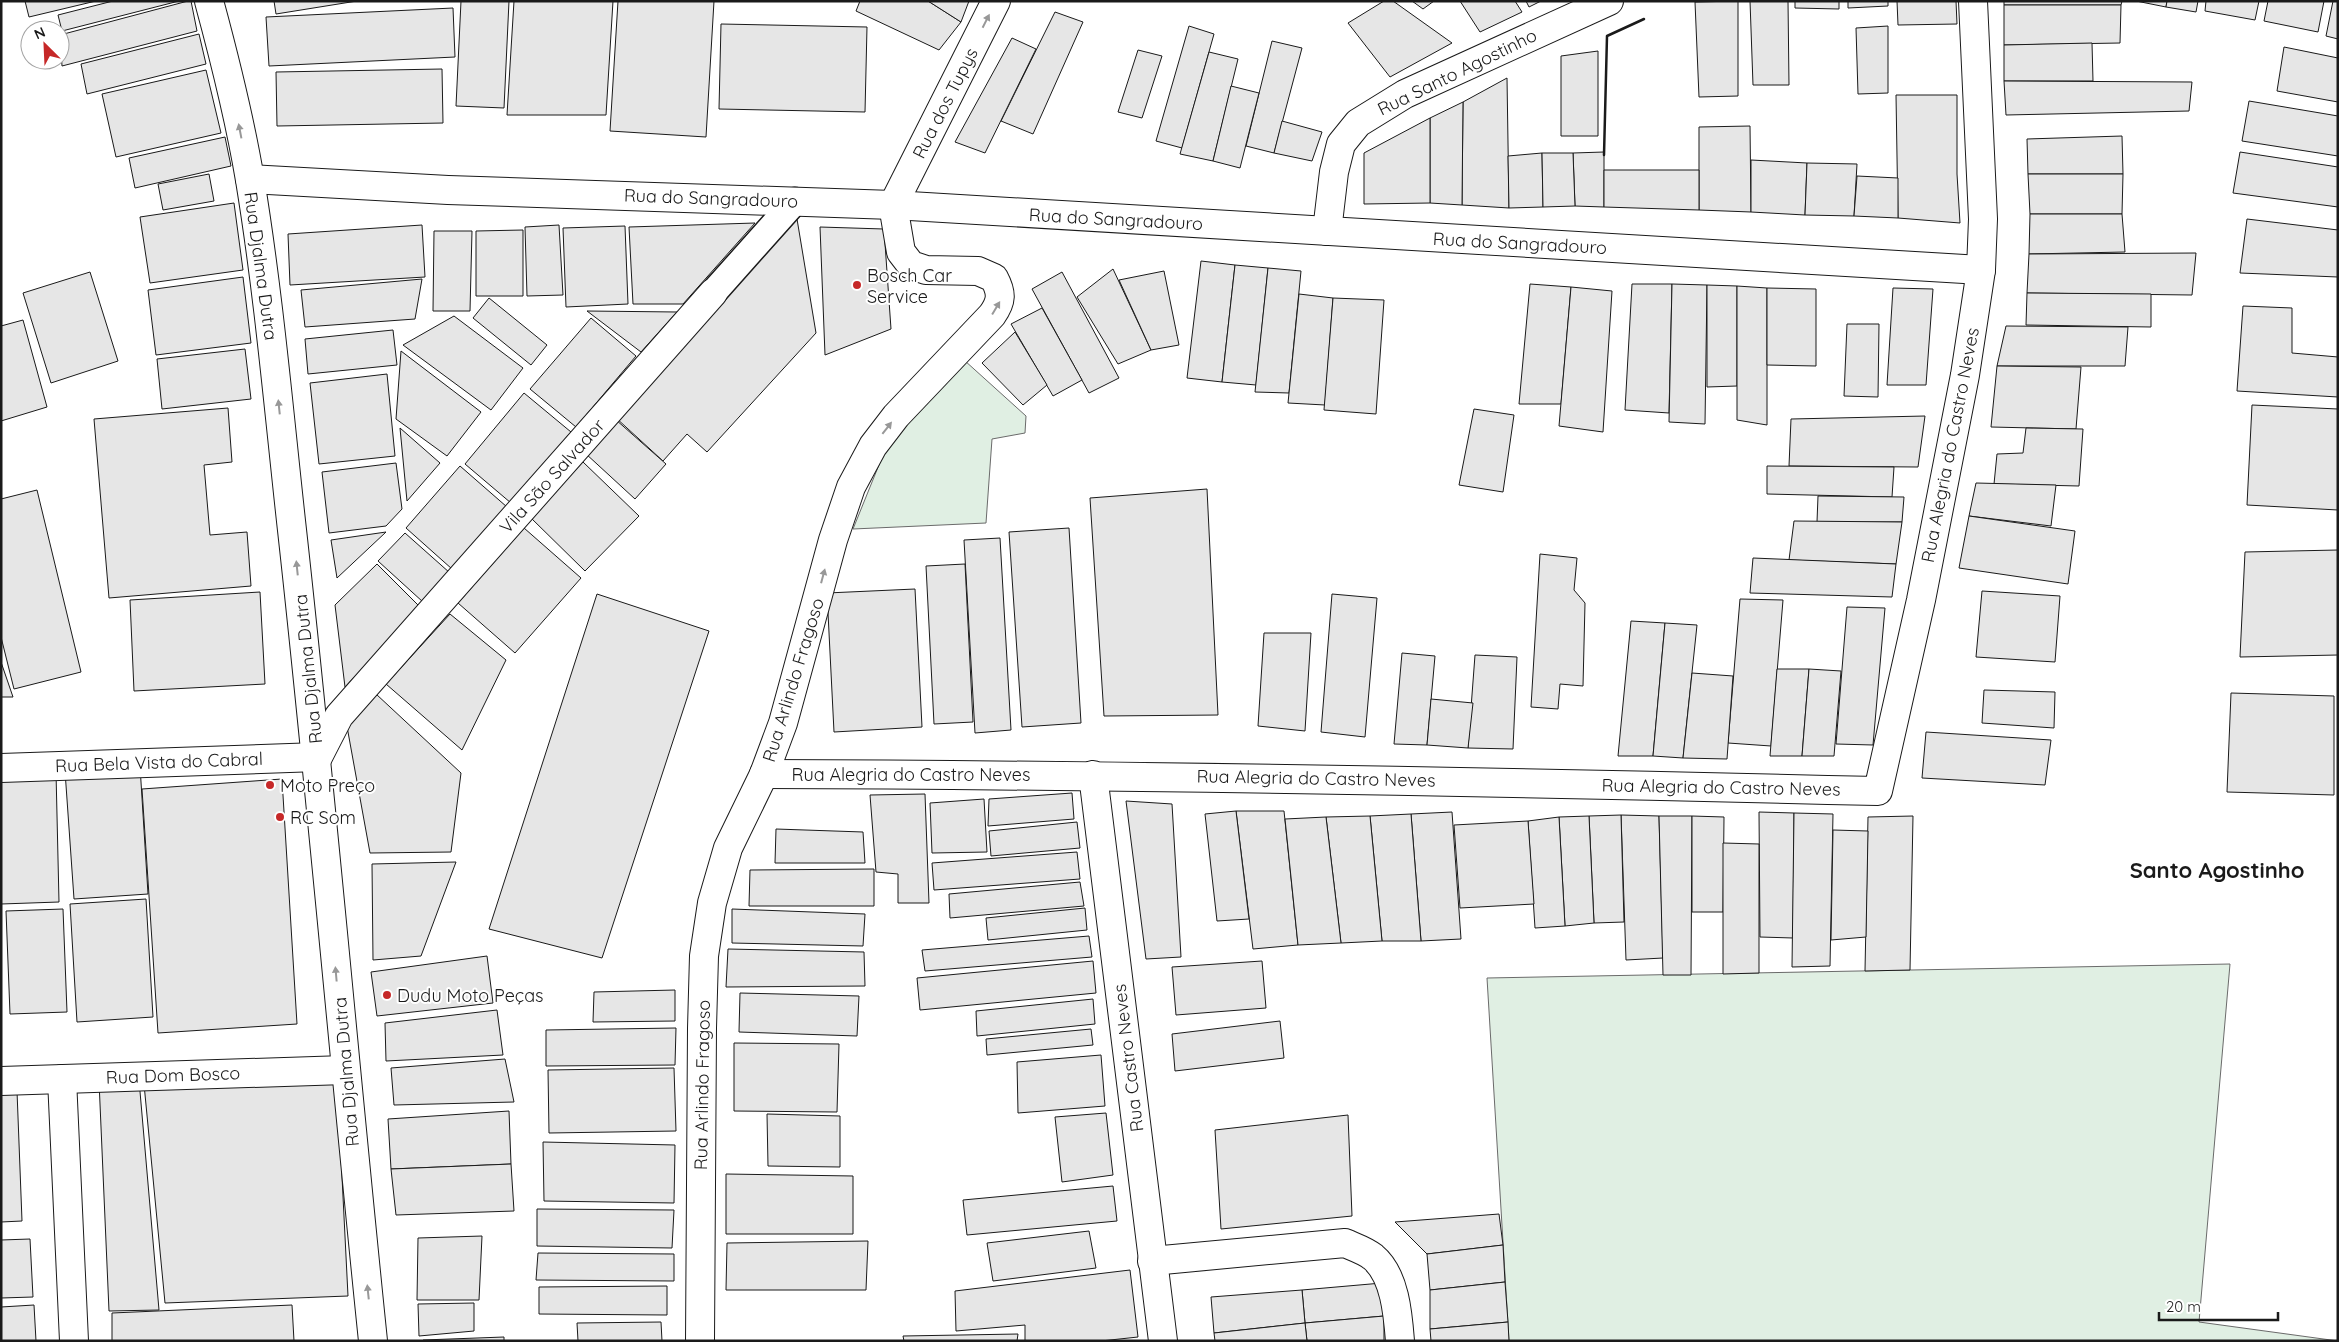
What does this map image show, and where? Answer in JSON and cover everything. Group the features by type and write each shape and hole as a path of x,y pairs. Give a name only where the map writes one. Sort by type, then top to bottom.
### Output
{"street":[{"name":"Rua Djalma Dutra","path":"209,1 229,78 250,179 266,298 318,757 345,1070 373,1341"},
{"name":"Rua dos Tupys","path":"893,205 996,1"},
{"name":"Rua Santo Agostinho","path":"1327,231 1334,172 1341,144 1358,123 1405,94 1609,1"},
{"name":"Rua Alegria do Castro Neves","path":"764,774 1093,775 1878,790 1921,600 1964,375 1981,270 1982,219 1973,1"},
{"name":"Rua do Sangradouro","path":"250,179 448,190 893,205 1981,270"},
{"name":"Vila São Salvador","path":"318,757 339,716 795,201"},
{"name":"Rua Arlindo Fragoso","path":"700,1341 704,956 712,903 728,848 764,774 797,678 833,540 851,487 873,446 896,416 992,316 1000,303 1000,291 994,278 978,271 926,270 911,265 901,252 893,205"},
{"name":"Rua Bela Vista do Cabral","path":"1,768 318,757"},
{"name":"Rua Castro Neves","path":"1093,775 1163,1341"},
{"name":"Rua Dom Bosco","path":"1,1081 345,1070"},
{"path":"62,1079 74,1341"},
{"path":"1152,1261 1345,1243 1374,1257 1391,1284 1398,1312 1400,1341"}],"green space":[{"path":"964,360 1026,416 1025,433 992,439 986,523 853,529 885,450"},
{"path":"2230,964 2199,1322 2338,1341 1509,1341 1487,978"}],"building":[{"path":"25,1 96,1 29,17"},
{"path":"113,1 179,1 70,29 70,20 59,20 58,15"},
{"path":"188,1 191,1 197,31 70,64 70,32"},
{"path":"274,1 357,1 276,14"},
{"path":"461,1 509,1 504,108 456,106"},
{"path":"514,1 613,1 606,115 507,115"},
{"path":"618,1 714,1 706,137 610,131"},
{"path":"860,1 928,1 961,22 939,50 856,11"},
{"path":"928,1 969,1 961,22"},
{"path":"1384,1 1393,1 1452,43 1390,77 1348,23"},
{"path":"1412,1 1434,1 1423,9"},
{"path":"1460,1 1515,1 1522,12 1480,32"},
{"path":"1526,1 1541,1 1529,7"},
{"path":"1738,1 1738,96 1699,97 1695,2"},
{"path":"1750,1 1788,1 1789,85 1753,85"},
{"path":"1795,1 1839,1 1839,9 1795,8"},
{"path":"1848,1 1888,1 1888,6 1848,8"},
{"path":"1897,1 1956,1 1957,24 1898,25"},
{"path":"2004,1 2122,1 2121,5 2004,5"},
{"path":"2136,1 2167,1 2166,7"},
{"path":"2167,1 2198,1 2196,12 2166,7"},
{"path":"2206,1 2259,1 2255,20 2205,11"},
{"path":"2268,1 2324,1 2318,32 2264,21"},
{"path":"2333,1 2338,1 2338,39 2326,36"},
{"path":"2004,5 2121,5 2120,43 2004,45"},
{"path":"453,8 455,57 269,66 266,17"},
{"path":"1055,12 1083,22 1033,134 1001,121"},
{"path":"721,24 867,27 865,112 719,109"},
{"path":"1189,26 1214,34 1182,148 1156,141"},
{"path":"1888,26 1888,93 1858,94 1856,28"},
{"path":"199,34 206,64 87,94 81,64"},
{"path":"1012,38 1036,49 985,153 955,142"},
{"path":"1272,41 1302,48 1274,153 1246,146"},
{"path":"2092,43 2093,81 2004,81 2004,45"},
{"path":"2284,47 2338,58 2338,102 2277,91"},
{"path":"1138,50 1162,56 1142,118 1118,112"},
{"path":"1598,51 1598,136 1561,136 1561,56"},
{"path":"1209,52 1238,59 1213,161 1180,154"},
{"path":"442,69 443,123 277,126 276,72"},
{"path":"206,70 221,133 116,157 102,94"},
{"path":"1507,78 1509,208 1462,205 1463,102"},
{"path":"2004,81 2192,82 2189,111 2006,115"},
{"path":"1231,86 1259,93 1240,168 1213,161"},
{"path":"1896,95 1957,95 1957,174 1960,223 1898,218"},
{"path":"2249,101 2338,116 2338,156 2242,141"},
{"path":"1463,102 1462,205 1430,203 1430,118"},
{"path":"1430,118 1430,203 1364,204 1364,153"},
{"path":"1282,121 1322,132 1312,161 1274,153"},
{"path":"1750,126 1751,212 1699,210 1699,127"},
{"path":"2122,136 2123,174 2028,174 2027,139"},
{"path":"225,137 231,166 135,188 129,158"},
{"path":"1604,152 1604,207 1575,206 1573,153"},
{"path":"2240,152 2338,167 2338,207 2233,193"},
{"path":"1542,153 1543,207 1509,208 1508,156"},
{"path":"1542,153 1573,153 1575,206 1543,207"},
{"path":"1751,160 1807,163 1805,215 1751,212"},
{"path":"1807,163 1857,164 1854,216 1805,215"},
{"path":"1604,170 1699,170 1699,210 1604,207"},
{"path":"209,174 214,201 163,210 158,184"},
{"path":"2028,174 2123,174 2122,214 2030,214"},
{"path":"1857,176 1898,178 1898,218 1854,216"},
{"path":"234,203 243,270 150,283 140,217"},
{"path":"2030,214 2122,214 2125,252 2029,254"},
{"path":"797,219 816,333 707,452 687,434 663,461 615,417"},
{"path":"2247,219 2338,230 2338,277 2240,273"},
{"path":"755,223 683,304 633,304 629,227"},
{"path":"422,225 425,277 290,285 288,234"},
{"path":"559,225 563,295 527,296 525,227"},
{"path":"625,226 628,304 566,307 563,228"},
{"path":"820,227 884,229 891,329 825,355"},
{"path":"523,230 523,296 476,296 476,231"},
{"path":"434,231 472,231 470,311 433,311"},
{"path":"2196,253 2192,295 2027,293 2029,254"},
{"path":"1201,261 1235,265 1222,382 1187,378"},
{"path":"1235,265 1268,268 1256,385 1222,382"},
{"path":"1268,268 1301,271 1289,393 1255,392"},
{"path":"1113,269 1151,350 1118,364 1077,297"},
{"path":"1164,271 1179,345 1151,350 1119,280"},
{"path":"90,272 118,361 51,383 23,293"},
{"path":"1062,272 1119,378 1089,393 1032,289"},
{"path":"243,277 251,343 156,355 148,290"},
{"path":"422,279 415,319 305,327 301,290"},
{"path":"1530,284 1571,287 1561,404 1519,404"},
{"path":"1632,284 1672,284 1669,413 1625,410"},
{"path":"1672,284 1707,285 1705,424 1669,422"},
{"path":"1707,285 1737,286 1737,386 1707,387"},
{"path":"1737,286 1767,288 1767,425 1737,420"},
{"path":"1571,287 1612,291 1603,432 1559,426"},
{"path":"1767,288 1816,289 1816,366 1767,365"},
{"path":"1893,288 1933,289 1926,385 1887,385"},
{"path":"2027,293 2151,294 2151,327 2026,325"},
{"path":"1299,294 1333,298 1325,405 1288,403"},
{"path":"489,298 547,345 531,365 473,318"},
{"path":"1333,298 1384,300 1376,414 1324,410"},
{"path":"2243,306 2292,308 2292,353 2338,357 2338,397 2237,391"},
{"path":"1042,308 1082,380 1053,396 1011,324"},
{"path":"587,311 677,312 641,352"},
{"path":"454,316 523,368 491,410 403,345"},
{"path":"591,318 636,356 576,427 530,389"},
{"path":"23,320 47,407 1,421 1,326"},
{"path":"1847,324 1879,324 1878,397 1844,396"},
{"path":"2006,326 2128,327 2125,366 1997,366"},
{"path":"393,330 397,365 308,374 305,339"},
{"path":"1015,332 1047,385 1023,405 982,363"},
{"path":"245,349 251,399 162,409 157,359"},
{"path":"401,351 481,412 447,456 396,419"},
{"path":"1997,366 2081,367 2076,429 1991,427"},
{"path":"387,374 395,456 319,464 310,383"},
{"path":"524,393 571,432 511,503 465,464"},
{"path":"2252,405 2338,409 2338,510 2247,505"},
{"path":"228,408 232,462 204,465 210,535 247,532 251,586 109,598 94,419"},
{"path":"1474,409 1514,415 1503,492 1459,485"},
{"path":"1925,416 1918,467 1789,466 1791,419"},
{"path":"615,419 666,464 635,499 585,453"},
{"path":"400,428 440,463 407,501"},
{"path":"2026,428 2083,429 2079,486 1994,484 1997,454 2023,453"},
{"path":"583,462 639,516 585,571 530,517"},
{"path":"396,463 402,509 386,526 329,533 322,472"},
{"path":"460,466 507,507 452,569 406,528"},
{"path":"1767,466 1894,467 1892,497 1767,494"},
{"path":"1976,483 2056,485 2051,526 1969,516"},
{"path":"1207,489 1218,715 1104,716 1090,498"},
{"path":"37,490 81,672 14,689 1,637 1,499"},
{"path":"1818,496 1904,497 1902,522 1817,522"},
{"path":"1969,516 2075,531 2068,584 1959,568"},
{"path":"1794,521 1902,522 1896,564 1789,560"},
{"path":"524,528 581,578 515,653 458,603"},
{"path":"1069,528 1081,723 1022,727 1009,532"},
{"path":"386,532 337,578 331,540"},
{"path":"405,533 450,573 423,602 378,561"},
{"path":"1000,538 1011,730 975,733 964,540"},
{"path":"2338,550 2338,655 2240,657 2245,552"},
{"path":"1540,554 1577,558 1574,590 1585,603 1583,686 1560,684 1558,709 1531,707"},
{"path":"1753,558 1896,564 1892,597 1750,593"},
{"path":"377,564 420,607 345,687 335,605"},
{"path":"965,564 973,722 934,724 926,566"},
{"path":"915,589 922,727 834,732 827,593"},
{"path":"1982,591 2060,596 2055,662 1976,657"},
{"path":"260,592 265,684 134,691 130,600"},
{"path":"597,594 709,631 602,958 489,929"},
{"path":"1332,594 1377,598 1365,737 1321,732"},
{"path":"1740,599 1783,600 1771,746 1728,743"},
{"path":"1847,607 1885,608 1873,745 1836,744"},
{"path":"450,614 506,660 462,750 386,684"},
{"path":"1631,621 1665,623 1653,756 1618,756"},
{"path":"1665,623 1697,625 1683,758 1653,756"},
{"path":"1264,633 1311,633 1305,731 1258,726"},
{"path":"1402,653 1435,656 1427,745 1394,744"},
{"path":"1475,655 1517,657 1513,749 1468,748"},
{"path":"1,662 13,697 1,697"},
{"path":"1777,669 1809,669 1802,756 1770,756"},
{"path":"1809,669 1841,671 1834,756 1802,756"},
{"path":"1692,673 1733,676 1727,759 1683,758"},
{"path":"1984,690 2055,692 2054,728 1982,723"},
{"path":"2231,693 2334,696 2334,795 2227,792"},
{"path":"376,694 461,773 451,852 370,853 346,721"},
{"path":"1431,699 1473,703 1468,748 1427,745"},
{"path":"1926,732 2051,740 2045,785 1922,778"},
{"path":"140,766 148,894 74,899 65,771"},
{"path":"56,772 59,902 1,904 1,774"},
{"path":"282,779 297,1024 158,1033 142,789"},
{"path":"1072,793 1074,819 988,826 989,799"},
{"path":"925,794 929,903 898,903 898,874 876,872 870,795"},
{"path":"984,799 987,852 932,853 930,803"},
{"path":"1126,801 1172,804 1181,957 1146,959"},
{"path":"1236,811 1284,811 1298,945 1253,949"},
{"path":"1236,811 1249,919 1217,921 1205,814"},
{"path":"1452,812 1461,939 1421,941 1411,814"},
{"path":"1759,812 1794,813 1793,938 1760,937"},
{"path":"1794,813 1833,814 1830,966 1792,967"},
{"path":"1411,814 1421,941 1382,941 1370,816"},
{"path":"1621,815 1659,816 1663,958 1626,960"},
{"path":"1621,815 1624,922 1594,923 1589,816"},
{"path":"1370,816 1382,941 1341,943 1326,817"},
{"path":"1589,816 1594,923 1565,926 1559,817"},
{"path":"1659,816 1692,816 1691,975 1663,975"},
{"path":"1692,816 1724,817 1723,912 1692,912"},
{"path":"1913,816 1910,970 1865,971 1868,817"},
{"path":"1326,817 1341,943 1298,945 1285,819"},
{"path":"1559,817 1565,926 1535,928 1528,821"},
{"path":"1528,821 1534,904 1460,908 1454,825"},
{"path":"1077,822 1080,848 991,856 989,831"},
{"path":"776,829 863,832 865,863 775,863"},
{"path":"1833,830 1868,831 1866,937 1831,940"},
{"path":"1723,843 1759,844 1759,973 1723,974"},
{"path":"1077,852 1080,879 934,890 932,863"},
{"path":"456,862 421,956 373,960 372,864"},
{"path":"874,869 874,906 749,906 750,870"},
{"path":"1080,882 1084,906 950,918 949,894"},
{"path":"146,899 153,1017 77,1022 70,904"},
{"path":"1085,908 1087,930 988,940 986,918"},
{"path":"63,909 67,1012 10,1014 6,911"},
{"path":"732,909 865,914 863,946 732,943"},
{"path":"1089,936 1092,957 925,971 922,950"},
{"path":"728,949 864,952 865,986 726,987"},
{"path":"487,956 493,1003 377,1016 371,972"},
{"path":"1093,961 1096,993 920,1010 917,978"},
{"path":"1262,961 1266,1008 1176,1015 1172,967"},
{"path":"675,990 675,1021 593,1022 594,992"},
{"path":"740,993 859,996 857,1036 739,1032"},
{"path":"1093,999 1095,1024 977,1036 976,1011"},
{"path":"497,1010 503,1055 386,1061 385,1023"},
{"path":"1280,1021 1284,1058 1175,1071 1172,1034"},
{"path":"676,1028 675,1065 546,1066 546,1030"},
{"path":"1091,1029 1093,1045 987,1055 986,1039"},
{"path":"734,1043 839,1044 837,1112 734,1111"},
{"path":"1101,1055 1105,1106 1018,1113 1017,1062"},
{"path":"505,1059 514,1102 394,1105 391,1068"},
{"path":"674,1068 676,1131 549,1133 548,1070"},
{"path":"337,1077 348,1296 165,1303 144,1084"},
{"path":"139,1080 159,1310 109,1311 99,1081"},
{"path":"17,1091 22,1221 1,1222 1,1092"},
{"path":"509,1111 511,1164 391,1169 388,1119"},
{"path":"1106,1113 1113,1175 1062,1182 1055,1117"},
{"path":"767,1114 840,1116 840,1167 768,1166"},
{"path":"1348,1115 1352,1216 1221,1229 1215,1130"},
{"path":"543,1142 675,1145 674,1203 544,1201"},
{"path":"511,1164 514,1211 396,1215 391,1169"},
{"path":"726,1174 853,1176 853,1234 726,1234"},
{"path":"1113,1186 1117,1221 967,1235 963,1200"},
{"path":"537,1209 674,1210 672,1248 537,1246"},
{"path":"1499,1214 1503,1245 1427,1254 1395,1222"},
{"path":"1089,1231 1096,1268 993,1281 987,1243"},
{"path":"482,1236 479,1300 417,1300 418,1238"},
{"path":"30,1239 33,1297 1,1298 1,1240"},
{"path":"868,1241 866,1290 726,1290 727,1243"},
{"path":"1503,1245 1505,1282 1430,1290 1427,1254"},
{"path":"538,1253 674,1254 674,1281 536,1280"},
{"path":"1130,1270 1138,1337 1101,1341 1025,1341 1025,1325 956,1331 955,1291"},
{"path":"1505,1282 1508,1322 1430,1329 1430,1290"},
{"path":"1382,1283 1384,1316 1305,1323 1302,1290"},
{"path":"667,1286 667,1315 539,1314 539,1287"},
{"path":"1302,1290 1305,1323 1214,1333 1211,1297"},
{"path":"474,1303 474,1331 419,1336 418,1304"},
{"path":"34,1305 36,1341 1,1341 1,1307"},
{"path":"292,1305 294,1341 112,1341 112,1313"},
{"path":"1384,1316 1384,1341 1307,1341 1305,1323"},
{"path":"661,1322 662,1341 578,1341 577,1323"},
{"path":"1508,1322 1509,1341 1431,1341 1430,1329"},
{"path":"1305,1323 1307,1341 1215,1341 1214,1333"},
{"path":"1018,1334 1017,1341 904,1341 903,1336"},
{"path":"504,1337 504,1341 423,1341 423,1340"}],"wall":[{"path":"1604,155 1607,36 1644,19"}],"place":[{"name":"Bosch Car Service","path":"857,285"},
{"name":"Moto Preço","path":"270,785"},
{"name":"RC Som","path":"280,817"},
{"name":"Dudu Moto Peças","path":"387,995"}],"district":[{"name":"Santo Agostinho","path":"2217,870"}]}
